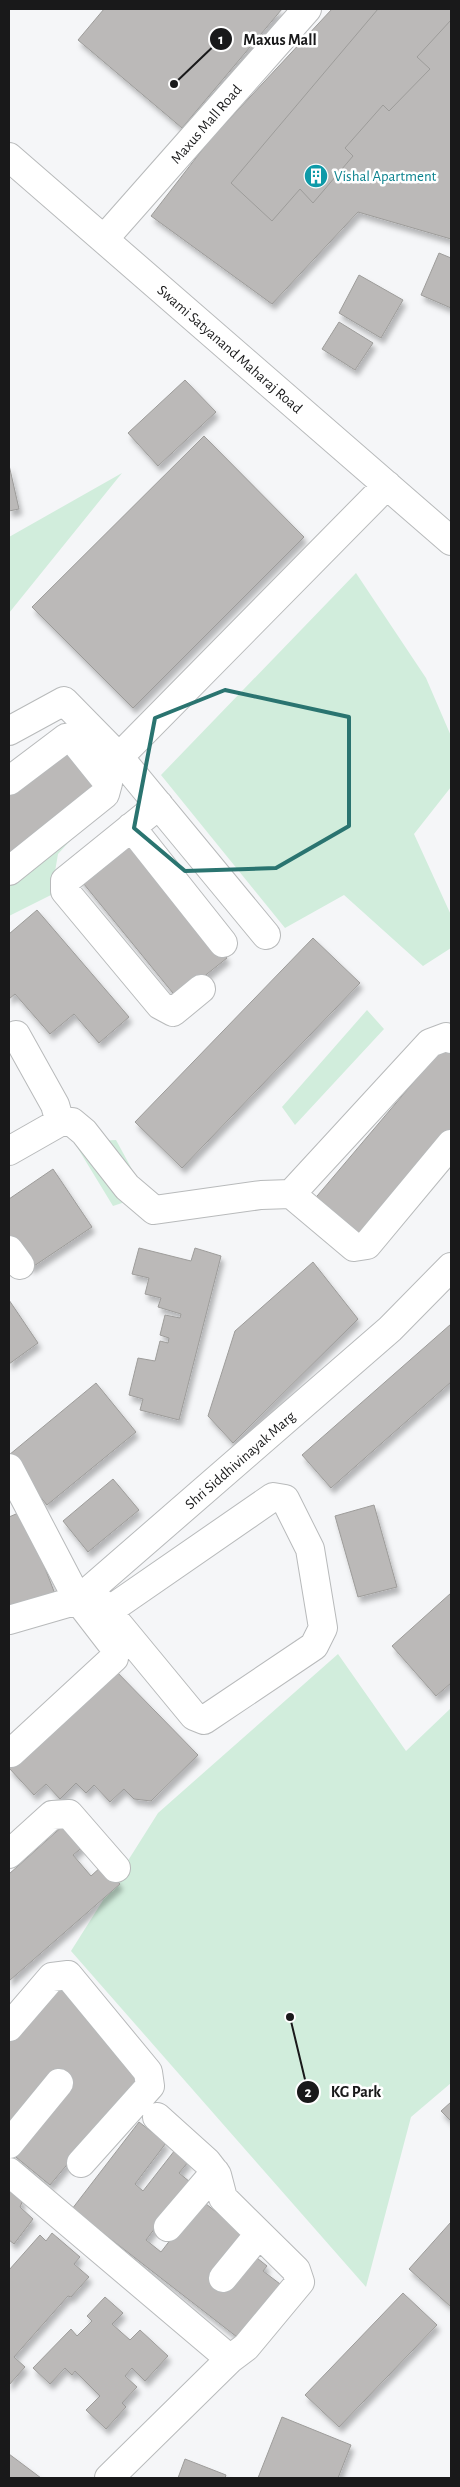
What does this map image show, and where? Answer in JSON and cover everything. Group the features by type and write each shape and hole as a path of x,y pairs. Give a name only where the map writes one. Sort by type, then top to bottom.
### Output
{"street":[{"name":"Maxus Mall Road","path":"104,239 307,9"},
{"name":"Swami Satyanand Maharaj Road","path":"9,157 451,541"},
{"path":"119,757 387,485"},
{"path":"9,731 64,701 119,757 266,935"},
{"path":"9,781 66,738 75,742 108,783 105,794 9,871"},
{"path":"159,805 65,881 65,891 160,1005 173,1012 201,989"},
{"path":"132,827 223,943"},
{"path":"16,1035 55,1105 60,1122"},
{"path":"291,1194 430,1042 446,1037 451,1039"},
{"path":"9,1151 60,1122 72,1122 84,1132 127,1188 154,1210 261,1194 291,1194 354,1247 368,1245 451,1144"},
{"name":"Shri Siddhivinayak Marg","path":"9,1620 84,1595 390,1329 451,1267"},
{"path":"9,1468 115,1648 114,1658 12,1753"},
{"path":"84,1595 194,1716 204,1720 314,1646 322,1628 310,1549 285,1498 273,1497 114,1607"},
{"path":"9,1854 52,1815 69,1814 116,1868"},
{"path":"9,2027 52,1977 68,1976 148,2072 150,2086 81,2163"},
{"path":"9,2144 59,2084"},
{"path":"108,2478 230,2359 246,2347 300,2282 296,2270 223,2198 215,2172 208,2162 157,2117"},
{"path":"9,2172 230,2359"},
{"path":"168,2227 215,2172"},
{"path":"223,2278 259,2234"}],"highlighted area":[{"path":"225,690 349,717 349,826 276,868 185,871 134,828 155,718"}],"green space":[{"path":"122,473 9,613 9,537"},
{"path":"356,573 426,678 451,736 451,787 414,834 451,915 451,948 423,966 344,895 285,928 161,775"},
{"path":"104,803 58,854 51,895 9,916 9,884"},
{"path":"367,1010 384,1029 295,1125 282,1107"},
{"path":"116,1140 146,1195 113,1206 74,1142"},
{"path":"338,1654 406,1751 451,1708 451,2083 411,2117 366,2287 71,1951 158,1813"}],"building":[{"path":"104,9 282,9 182,128 78,40"},
{"name":"Vishal Apartment","path":"332,9 451,9 451,239 358,212 272,304 151,216 209,141"},
{"path":"378,9 451,9 451,20 417,57 430,69 389,111 383,105 345,148 353,156 313,203 300,189 272,221 231,183"},
{"path":"439,253 451,258 451,308 421,295"},
{"path":"359,275 403,300 381,338 339,313"},
{"path":"339,322 373,343 355,370 322,349"},
{"path":"185,380 216,412 158,466 128,433"},
{"path":"204,436 304,537 133,708 32,607"},
{"path":"9,465 19,509 9,511"},
{"path":"66,745 100,787 9,861 9,792"},
{"path":"129,837 227,958 177,998 79,878"},
{"path":"37,910 129,1017 99,1043 74,1014 50,1034 15,994 9,999 9,934"},
{"path":"313,938 360,983 182,1168 135,1122"},
{"path":"446,1044 451,1048 451,1131 359,1240 312,1202"},
{"path":"53,1169 92,1227 31,1268 9,1235 9,1199"},
{"path":"139,1248 191,1261 195,1248 221,1256 179,1420 140,1410 143,1399 129,1395 138,1358 155,1361 160,1341 168,1343 169,1338 160,1335 165,1315 180,1318 181,1314 158,1307 161,1298 145,1294 149,1278 132,1274"},
{"path":"313,1262 358,1319 233,1443 208,1416 235,1331"},
{"path":"9,1300 38,1343 9,1364"},
{"path":"451,1324 451,1382 331,1488 302,1455"},
{"path":"96,1383 136,1432 47,1505 9,1459 9,1455"},
{"path":"113,1479 139,1510 88,1552 63,1521"},
{"path":"374,1505 397,1587 358,1597 335,1516"},
{"path":"23,1511 55,1594 9,1611 9,1517"},
{"path":"451,1593 451,1683 436,1696 392,1646"},
{"path":"112,1667 198,1755 151,1801 134,1799 124,1789 110,1802 94,1785 86,1793 76,1783 60,1799 46,1784 34,1795 9,1768"},
{"path":"65,1824 84,1846 73,1855 91,1876 103,1865 120,1884 9,1981 9,1874"},
{"path":"58,1986 142,2075 50,2185 11,2153 71,2080 59,2070 9,2130 9,2039"},
{"path":"451,2102 451,2121 441,2111"},
{"path":"139,2122 166,2143 135,2184 143,2191 175,2150 189,2161 179,2173 190,2182 146,2240 161,2252 201,2200 247,2236 211,2282 223,2291 252,2254 267,2266 263,2271 288,2290 246,2344 72,2209"},
{"path":"9,2189 23,2200 20,2207 33,2219 14,2244 9,2240"},
{"path":"451,2222 451,2307 409,2269"},
{"path":"52,2233 80,2257 74,2264 89,2277 71,2297 68,2296 14,2357 25,2367 9,2385 9,2270 40,2235 46,2241"},
{"path":"403,2293 437,2325 339,2427 305,2395"},
{"path":"105,2297 123,2313 112,2324 130,2340 140,2330 168,2356 145,2381 132,2368 125,2376 137,2387 122,2403 126,2407 106,2429 86,2410 100,2396 75,2371 72,2375 65,2368 50,2384 33,2368 71,2329 77,2336 92,2321 87,2316"},
{"path":"282,2417 351,2445 338,2478 258,2478"},
{"path":"9,2454 41,2478 9,2478"},
{"path":"185,2459 226,2475 225,2478 178,2478"}],"place":[{"name":"Maxus Mall","path":"174,84"},
{"name":"Vishal Apartment","path":"316,176"},
{"name":"KG Park","path":"290,2017"}]}
